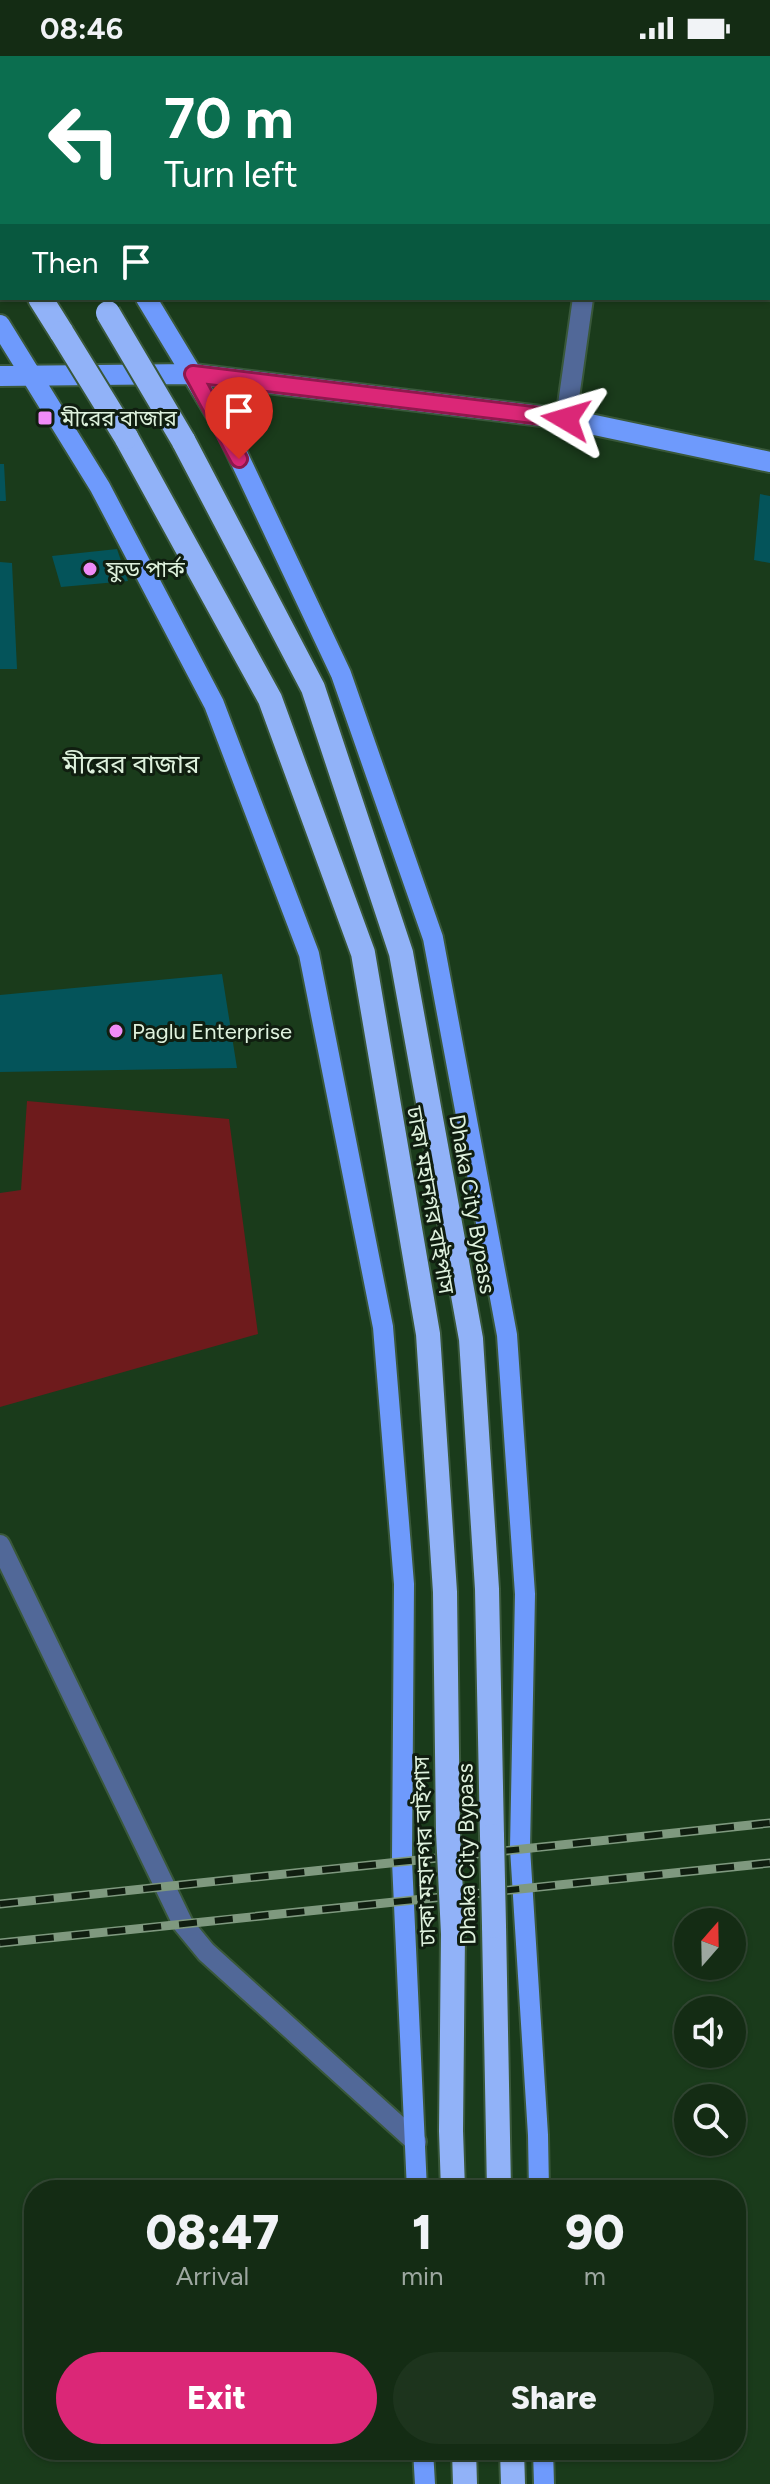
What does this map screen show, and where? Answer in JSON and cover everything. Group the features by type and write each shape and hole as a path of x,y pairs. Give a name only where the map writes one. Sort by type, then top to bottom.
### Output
{"highway":[{"name":"ঢাকা মহানগর বাইপাস","path":"41,300 126,437 270,699 363,953 428,1334 445,1592 448,1832 453,1934 453,2180"},
{"name":"Dhaka City Bypass","path":"103,306 183,440 313,688 401,953 471,1339 487,1589 499,2180"},
{"path":"464,2460 465,2484"},
{"path":"512,2460 513,2484"}],"main road":[{"path":"147,300 227,432 341,674 433,938 507,1335 525,1594 521,1888 539,2180"},
{"path":"0,325 100,487 214,704 309,954 383,1327 404,1584 402,1861 417,2180"},
{"path":"0,376 193,374 566,419 770,462"},
{"path":"424,2460 425,2484"},
{"path":"543,2460 544,2484"}],"street":[{"path":"566,419 583,300"},
{"path":"0,1545 183,1924 206,1952 416,2142"}],"shaded area":[{"path":"27,1101 229,1119 258,1334 0,1407 0,1193 21,1190"}],"building":[{"path":"0,464 4,464 6,501 0,501"},
{"path":"760,494 770,496 770,563 754,560"},
{"name":"ফুড পার্ক","path":"117,549 128,581 61,587 52,556"},
{"path":"0,562 12,563 17,669 0,669"},
{"name":"Paglu Enterprise","path":"222,974 237,1068 0,1072 0,995"}],"railway":[{"path":"0,1904 770,1823"},
{"path":"0,1943 770,1863"}],"place":[{"name":"মীরের বাজার","path":"45,418"},
{"name":"ফুড পার্ক","path":"90,569"},
{"name":"Paglu Enterprise","path":"116,1031"}],"district":[{"name":"মীরের বাজার","path":"131,764"}],"route":[{"path":"239,459 193,374 566,419"}]}
